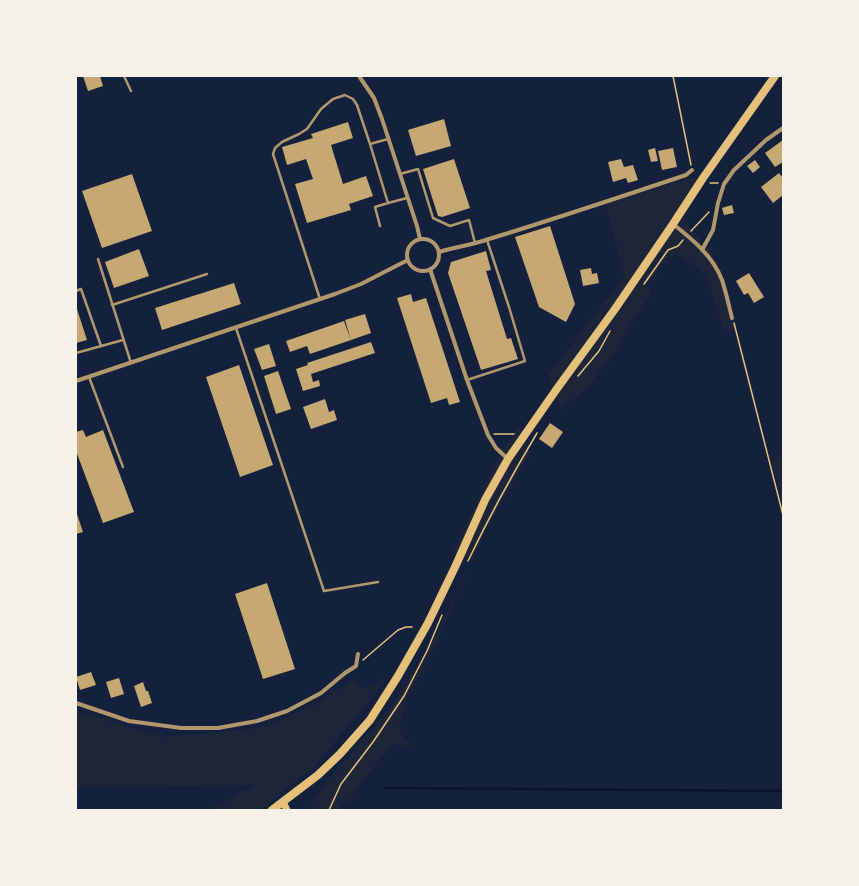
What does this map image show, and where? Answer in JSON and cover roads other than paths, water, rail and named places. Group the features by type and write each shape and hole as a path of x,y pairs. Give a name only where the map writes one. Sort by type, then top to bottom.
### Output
{"main road":[{"path":"272,810 318,775 340,754 370,720 398,676 428,623 456,565 484,500 508,459 615,309 703,178 775,76"},
{"path":"283,802 287,810"}],"street":[{"path":"359,76 374,98 382,119 417,226 420,240"},
{"path":"702,250 713,230 718,203 724,184 734,170 766,140 783,128"},
{"path":"439,252 475,244 686,175 692,170"},
{"path":"673,224 702,250 714,265 721,279 732,318"},
{"path":"420,240 430,240 437,247 439,252 437,262 430,269 420,270 415,268 408,260 408,250 411,245 420,240"},
{"path":"76,381 336,294 361,284 408,260"},
{"path":"430,269 467,380 488,435 496,448 508,459"},
{"path":"76,703 129,721 181,728 218,728 257,721 287,711 321,693 356,666 358,654"}],"lane":[{"path":"124,76 131,91"},
{"path":"320,299 273,154 275,148 282,142 300,134 307,129 321,109 333,99 345,95 353,99 357,105 388,203"},
{"path":"370,144 389,139"},
{"path":"400,174 418,169 433,218 450,226 468,220 475,244"},
{"path":"380,226 375,207 408,198"},
{"path":"467,380 525,361 487,240"},
{"path":"98,260 131,363"},
{"path":"112,305 207,274"},
{"path":"76,291 82,289 101,346"},
{"path":"236,328 324,591 378,582"},
{"path":"76,353 123,340"},
{"path":"89,376 123,467"}],"waterway":[{"path":"386,788 783,791"}]}
